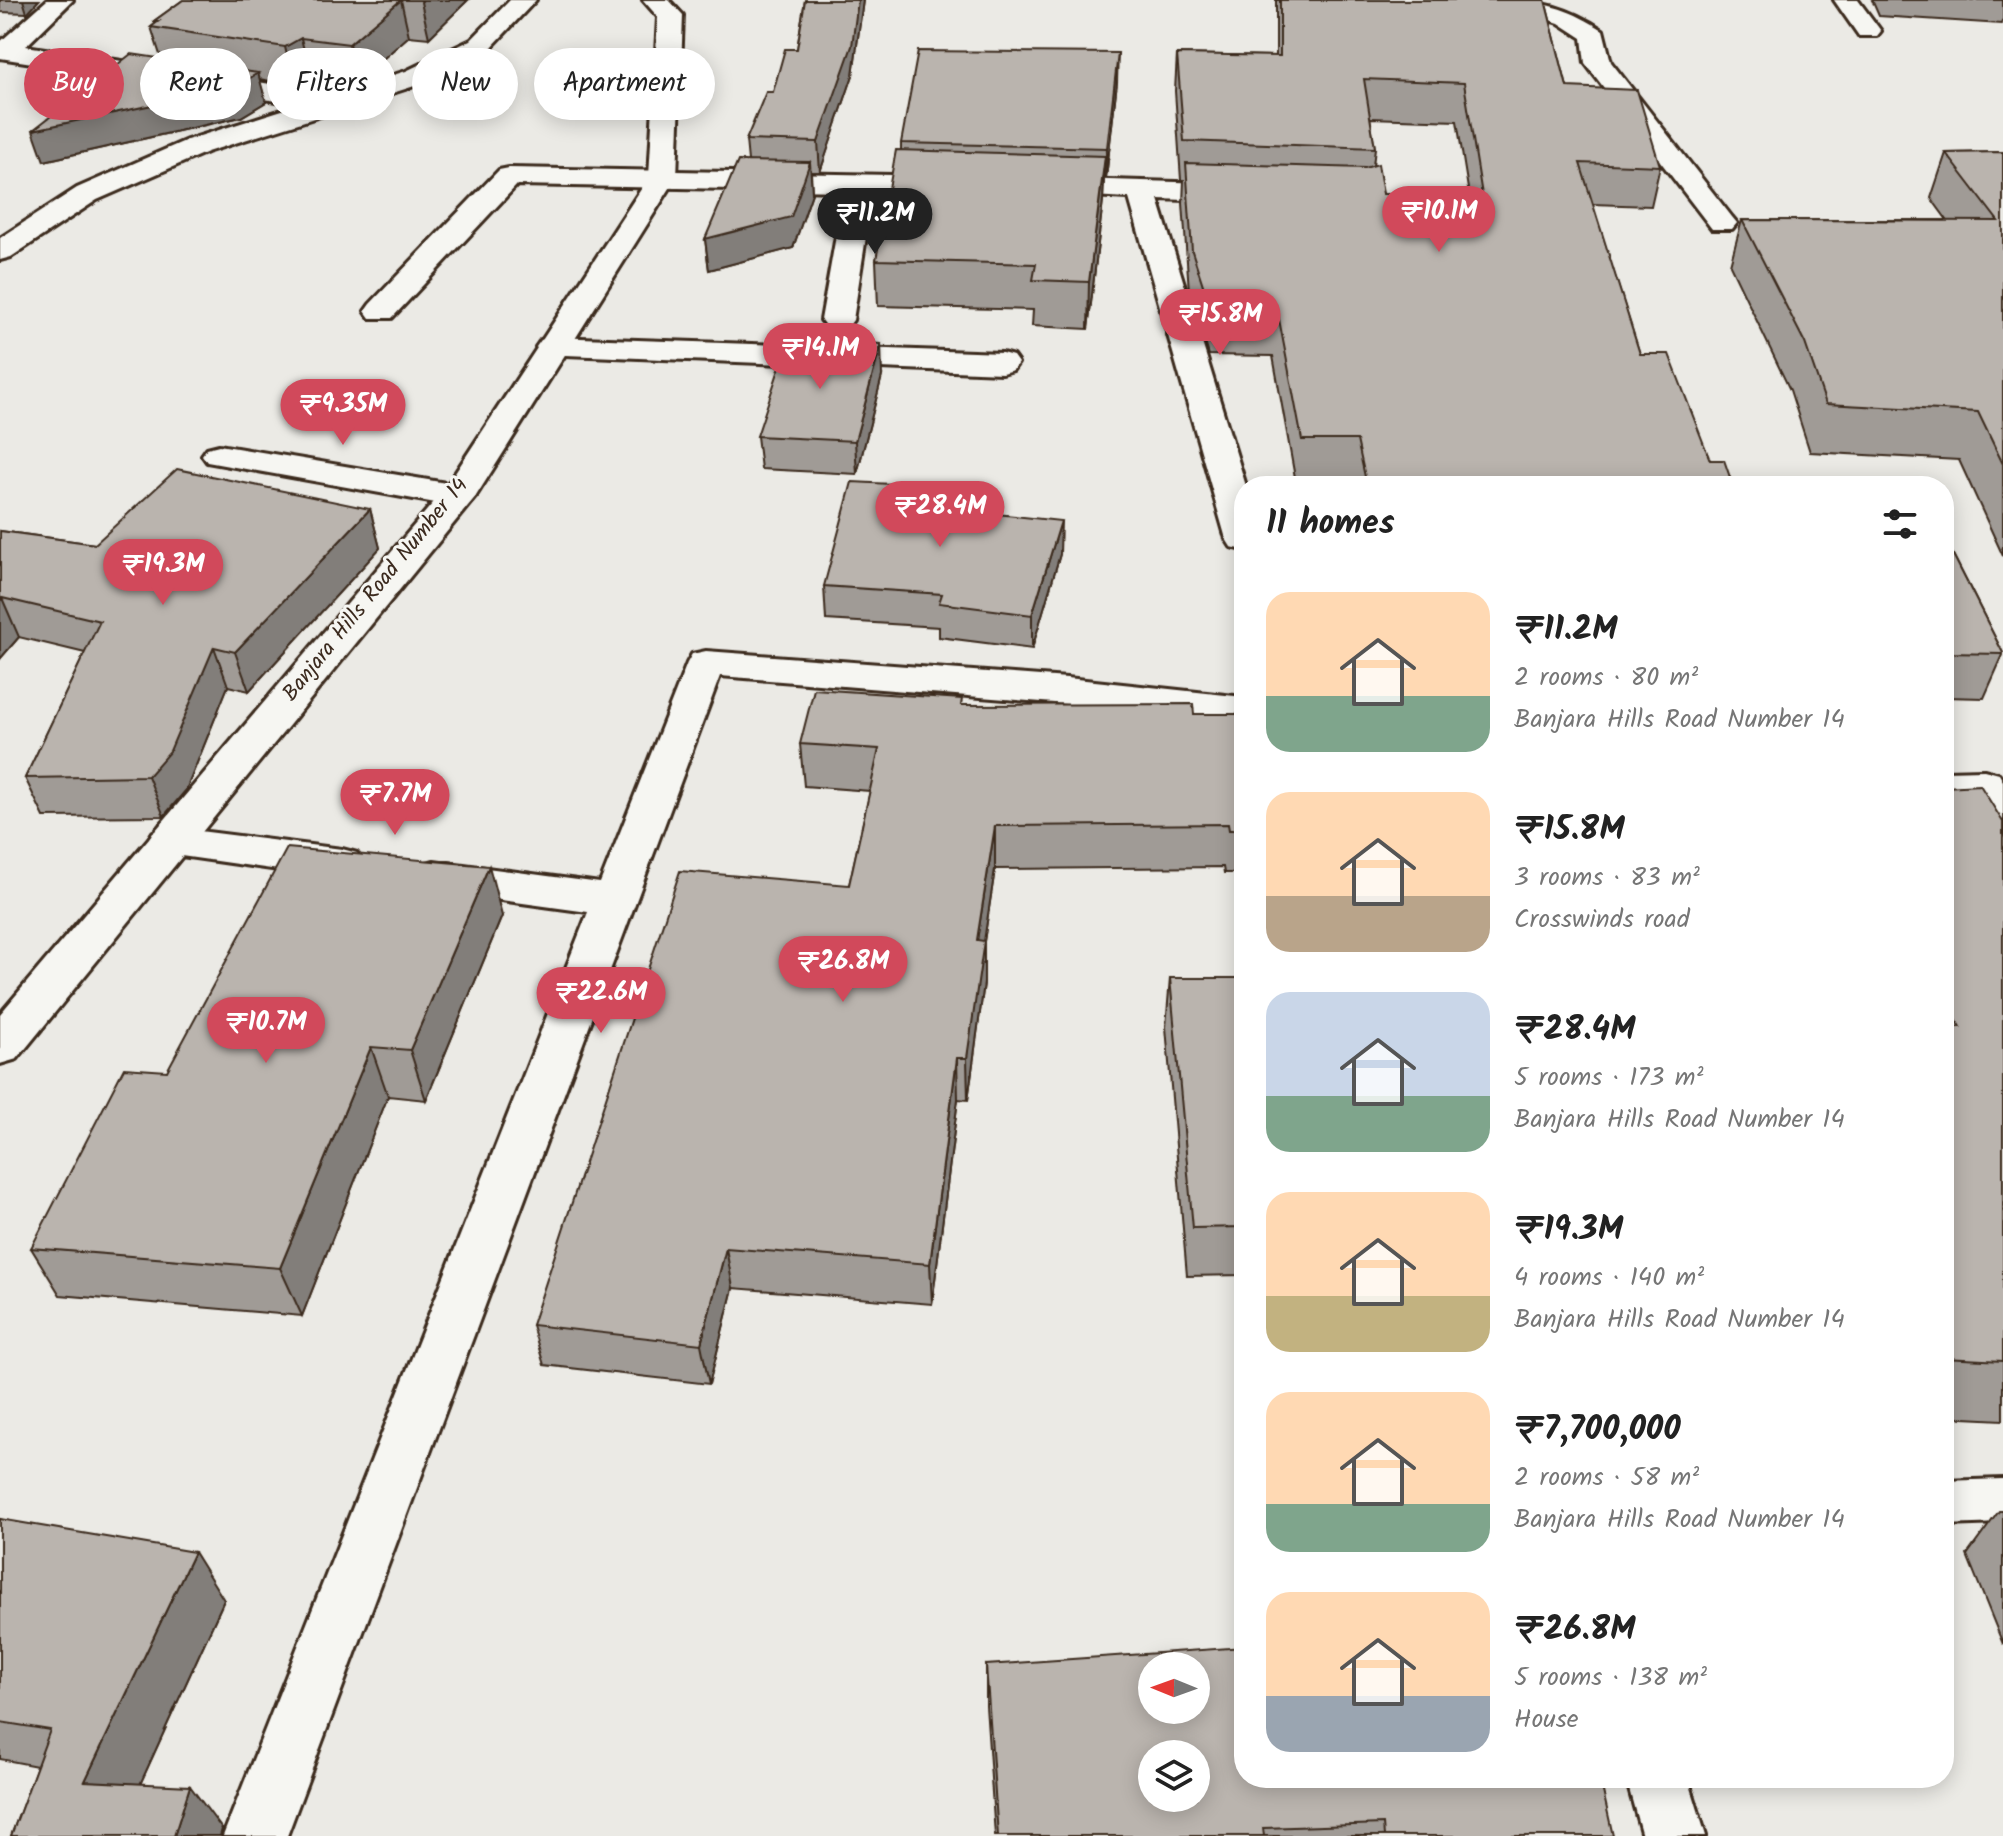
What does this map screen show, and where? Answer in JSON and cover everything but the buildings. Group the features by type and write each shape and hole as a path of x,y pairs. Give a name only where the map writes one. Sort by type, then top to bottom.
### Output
{"street":[{"path":"3,51 61,0"},
{"path":"396,84 480,45 524,0"},
{"path":"655,0 671,15 663,177"},
{"path":"1512,0 1568,18 1594,35 1598,63 1722,223"},
{"path":"1846,0 1868,31"},
{"path":"3,51 267,92"},
{"path":"0,251 87,194 197,146 284,120"},
{"path":"381,311 509,176 985,186"},
{"name":"Banjara Hills Road Number 14","path":"0,1046 458,496 663,177"},
{"path":"837,320 860,182"},
{"path":"1016,186 1266,193"},
{"path":"1141,190 1234,505"},
{"path":"552,347 1002,363"},
{"path":"219,455 458,496"},
{"path":"255,1836 706,663 1067,691 1234,709"},
{"path":"1954,785 1994,784 2003,821"},
{"path":"168,842 614,900"},
{"path":"1660,1788 1674,1836"}],"lane":[{"path":"1954,1503 2003,1501"}]}
